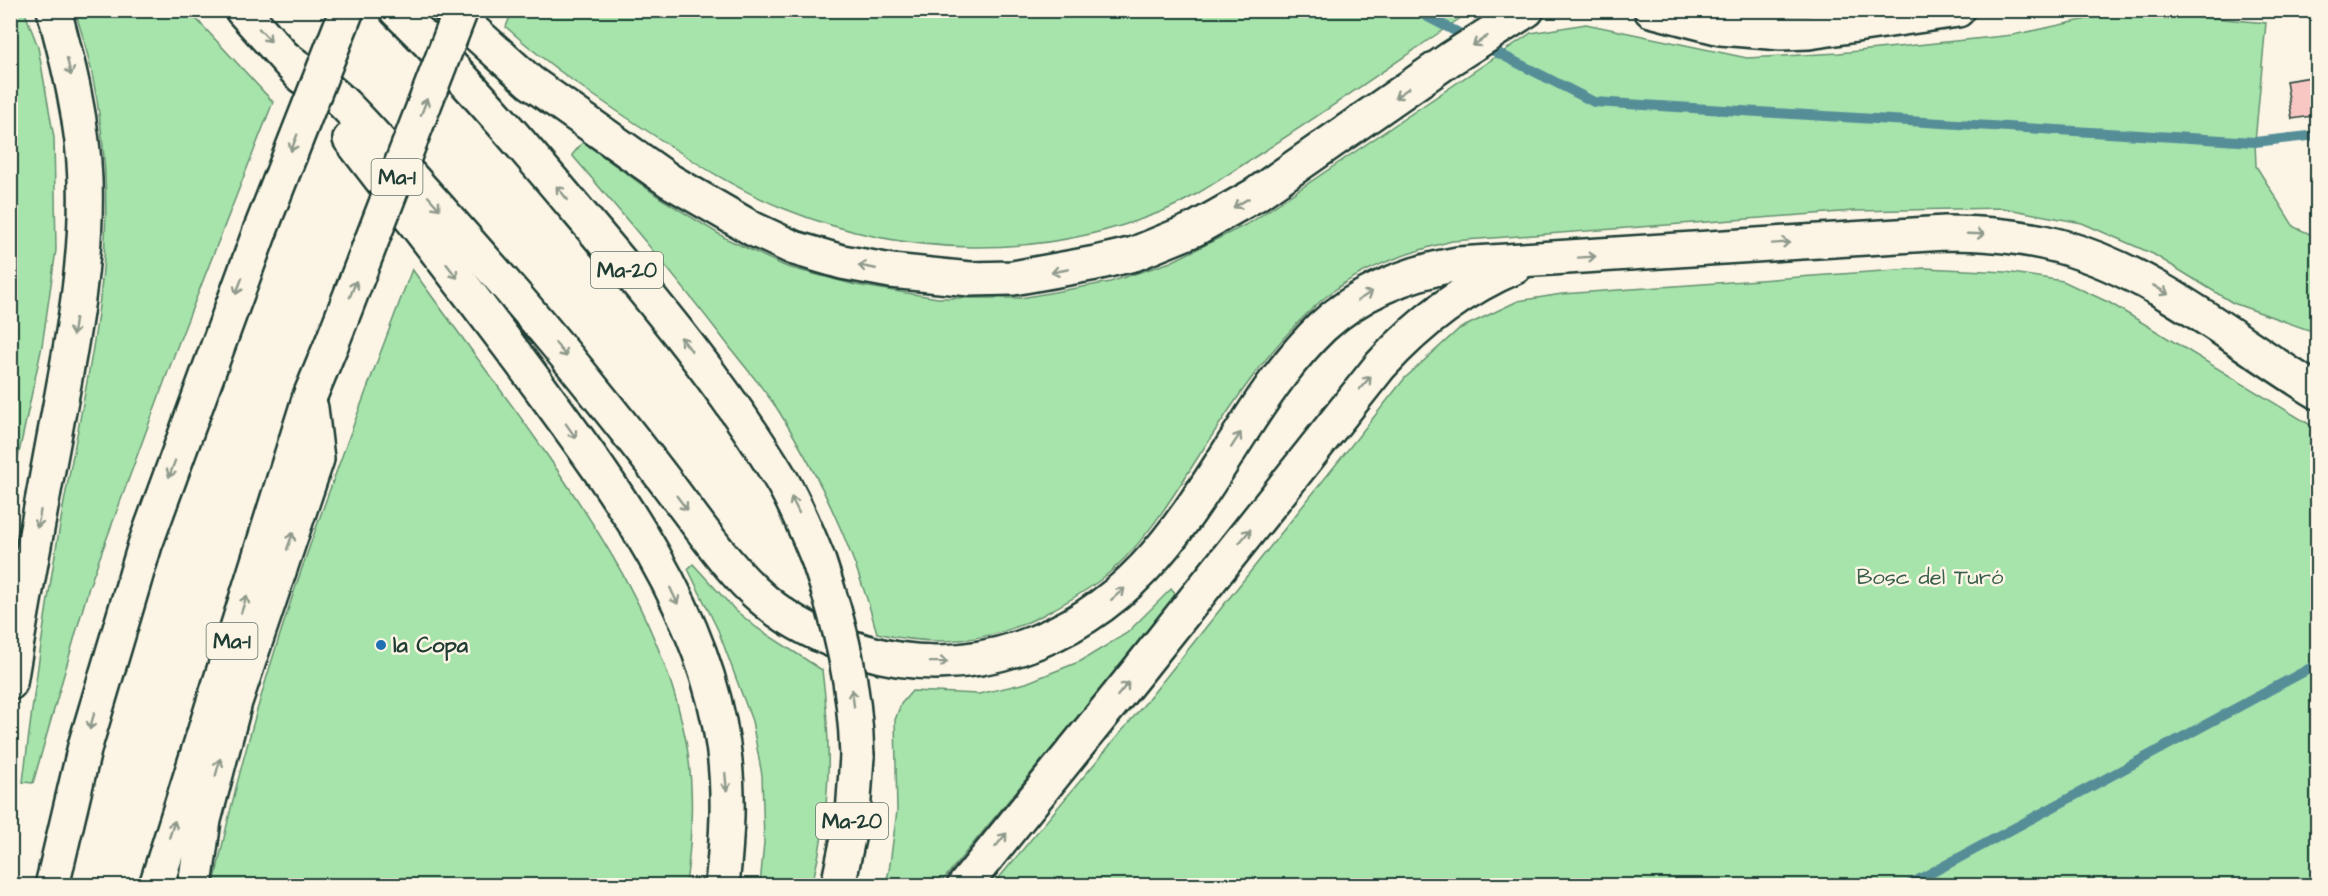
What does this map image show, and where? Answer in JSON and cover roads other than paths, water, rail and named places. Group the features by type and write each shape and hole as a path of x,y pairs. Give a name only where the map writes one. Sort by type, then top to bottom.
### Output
{"main road":[{"path":"10,682 69,357 84,241 83,154 69,66 54,10"},
{"path":"242,10 288,59 487,316 567,424 619,500 668,584 701,660 723,745 728,812 722,885"},
{"path":"52,885 85,746 145,545 260,231 347,10"},
{"name":"Ma-20","path":"396,10 552,181 637,281 739,415 782,481 818,559 843,639 849,668 857,756 853,814 838,885"},
{"path":"450,10 530,82 670,181 753,229 794,248 842,262 891,271 961,278 1013,278 1076,268 1134,254 1195,230 1255,195 1450,59 1518,16"},
{"name":"Ma-1","path":"156,885 310,396 460,10"},
{"path":"1651,10 1721,28 1781,33 1809,32 1958,10"},
{"path":"288,59 342,101 518,297 595,391 697,523 762,599 793,622 815,633 881,657 906,661 983,658 1043,639 1085,617 1121,591 1162,548 1191,510 1281,373 1323,327 1379,287 1430,269 1458,264 1945,233 1979,233 2030,239 2089,256 2146,281 2206,317 2318,392"},
{"path":"964,885 1386,359 1432,317 1460,297 1490,278 1528,261"},
{"path":"195,885 204,820 236,702 318,459 310,396"}],"waterway":[{"path":"1414,10 1594,102 2255,142 2318,135"},
{"path":"1907,886 2318,664"}],"place":[{"name":"la Copa","path":"381,645"}],"park label":[{"name":"Bosc del Turó","path":"1930,577"}]}
